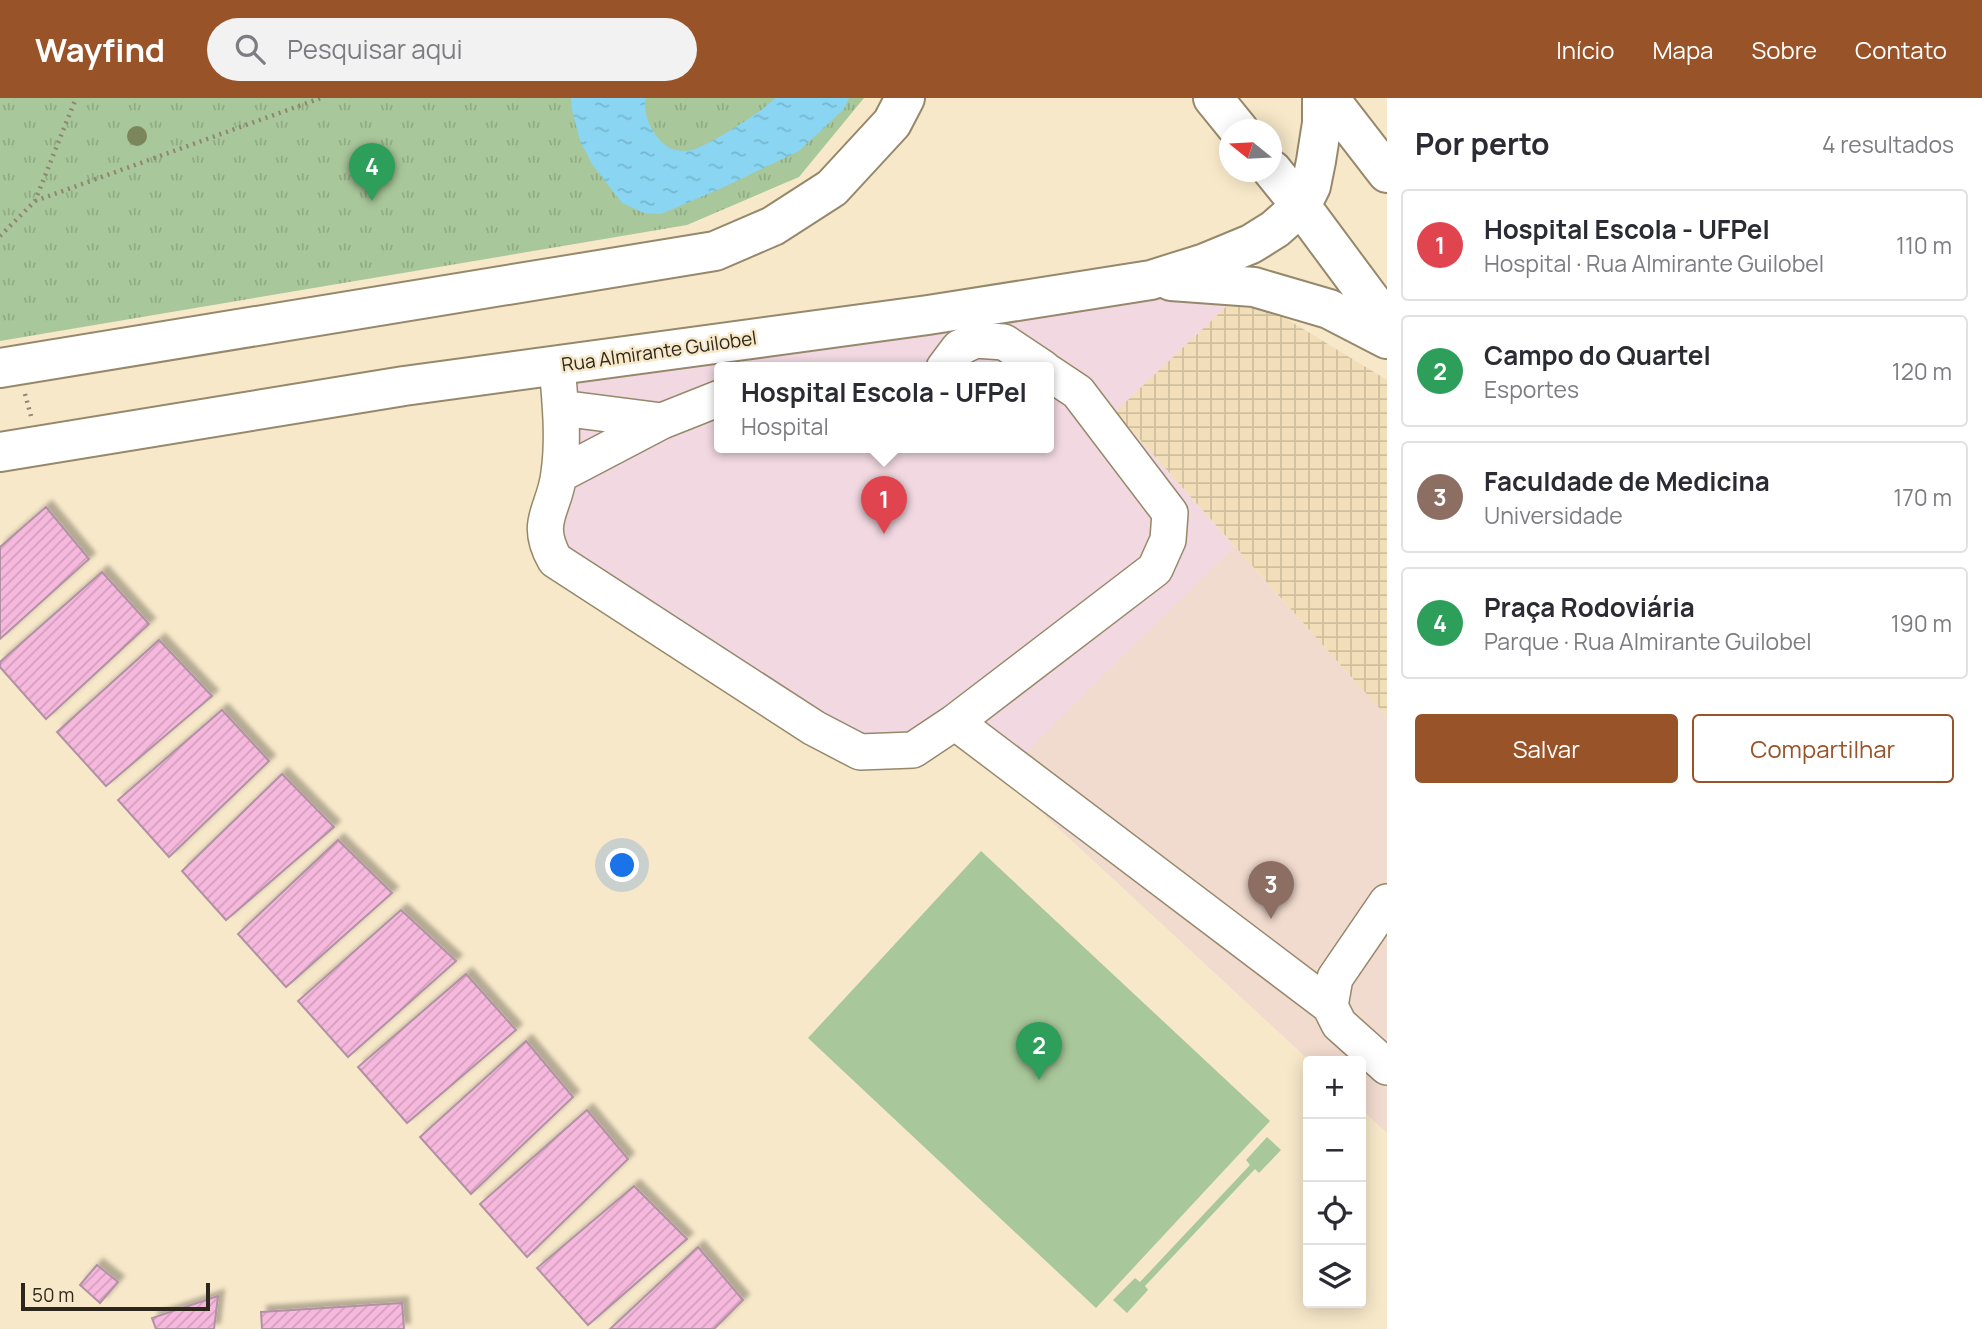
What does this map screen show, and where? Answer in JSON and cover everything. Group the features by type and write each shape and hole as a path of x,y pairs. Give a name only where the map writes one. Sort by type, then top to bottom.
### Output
{"main road":[{"path":"12,378 715,251 774,226 832,188 892,123 905,98"},
{"path":"1213,98 1230,119"},
{"path":"1301,206 1311,186 1316,161 1322,123 1322,98"},
{"path":"1329,98 1387,173"},
{"path":"1282,182 1387,322"},
{"name":"Rua Almirante Guilobel","path":"0,452 404,386 928,315 1151,280 1205,263 1251,244 1275,229 1301,206"},
{"path":"1151,280 1255,287 1329,309 1387,339"}],"lane":[{"path":"948,362 959,348 975,340 1004,342 1034,362"},
{"path":"557,365 561,408 559,475 545,523 546,544 555,560 814,728 860,752 914,750 956,722 1155,569 1168,540 1170,513 1078,392 1054,376"},
{"path":"559,475 662,421 714,400"},
{"path":"561,408 662,421"},
{"path":"956,722 1329,1006 1339,1024 1387,1067"},
{"path":"1329,1006 1335,978 1387,902"}],"path":[{"path":"0,236 35,201 76,98"},
{"path":"35,201 321,98"},
{"path":"12,378 32,424"}],"shaded area":[{"path":"1147,291 1235,298 1115,412 1234,546 1002,776 950,726 860,752 555,560 557,373"},
{"path":"1235,298 1272,310 1387,380 1387,717 1115,412"},
{"path":"1234,546 1387,717 1387,1133 1366,1114 1366,1056 1305,1056 1002,776"}],"green space":[{"path":"0,98 864,98 799,177 687,225 0,341"},
{"path":"981,851 1270,1121 1096,1308 808,1038"},
{"path":"1267,1137 1281,1150 1259,1173 1255,1169 1145,1286 1148,1290 1127,1313 1113,1300 1135,1278 1140,1282 1250,1165 1246,1160"}],"water":[{"path":"571,98 646,98 646,114 656,136 668,147 684,151 700,147 723,135 775,98 849,98 844,109 799,151 661,214 644,213 622,203 592,164 580,141"}],"building":[{"path":"46,507 89,559 0,639 0,547"},
{"path":"102,572 149,624 46,719 0,667 0,662"},
{"path":"159,640 212,696 106,786 57,732"},
{"path":"222,710 269,761 169,857 118,800"},
{"path":"282,774 334,827 226,920 182,871"},
{"path":"338,840 392,893 286,987 238,934"},
{"path":"401,910 456,961 348,1057 298,1001"},
{"path":"466,974 516,1030 407,1123 358,1067"},
{"path":"526,1041 573,1097 471,1194 420,1137"},
{"path":"587,1110 628,1159 527,1257 480,1204"},
{"path":"634,1186 687,1239 588,1325 537,1268"},
{"path":"698,1247 743,1300 714,1329 610,1329"},
{"path":"97,1265 118,1282 100,1303 80,1285"},
{"path":"218,1296 214,1329 156,1329 152,1318"},
{"path":"402,1303 404,1329 262,1329 261,1312"}],"place":[{"name":"Praça Rodoviária","path":"372,201"},
{"name":"Hospital Escola - UFPel","path":"884,534"},
{"name":"Faculdade de Medicina","path":"1271,919"},
{"name":"Campo do Quartel","path":"1039,1080"}]}
